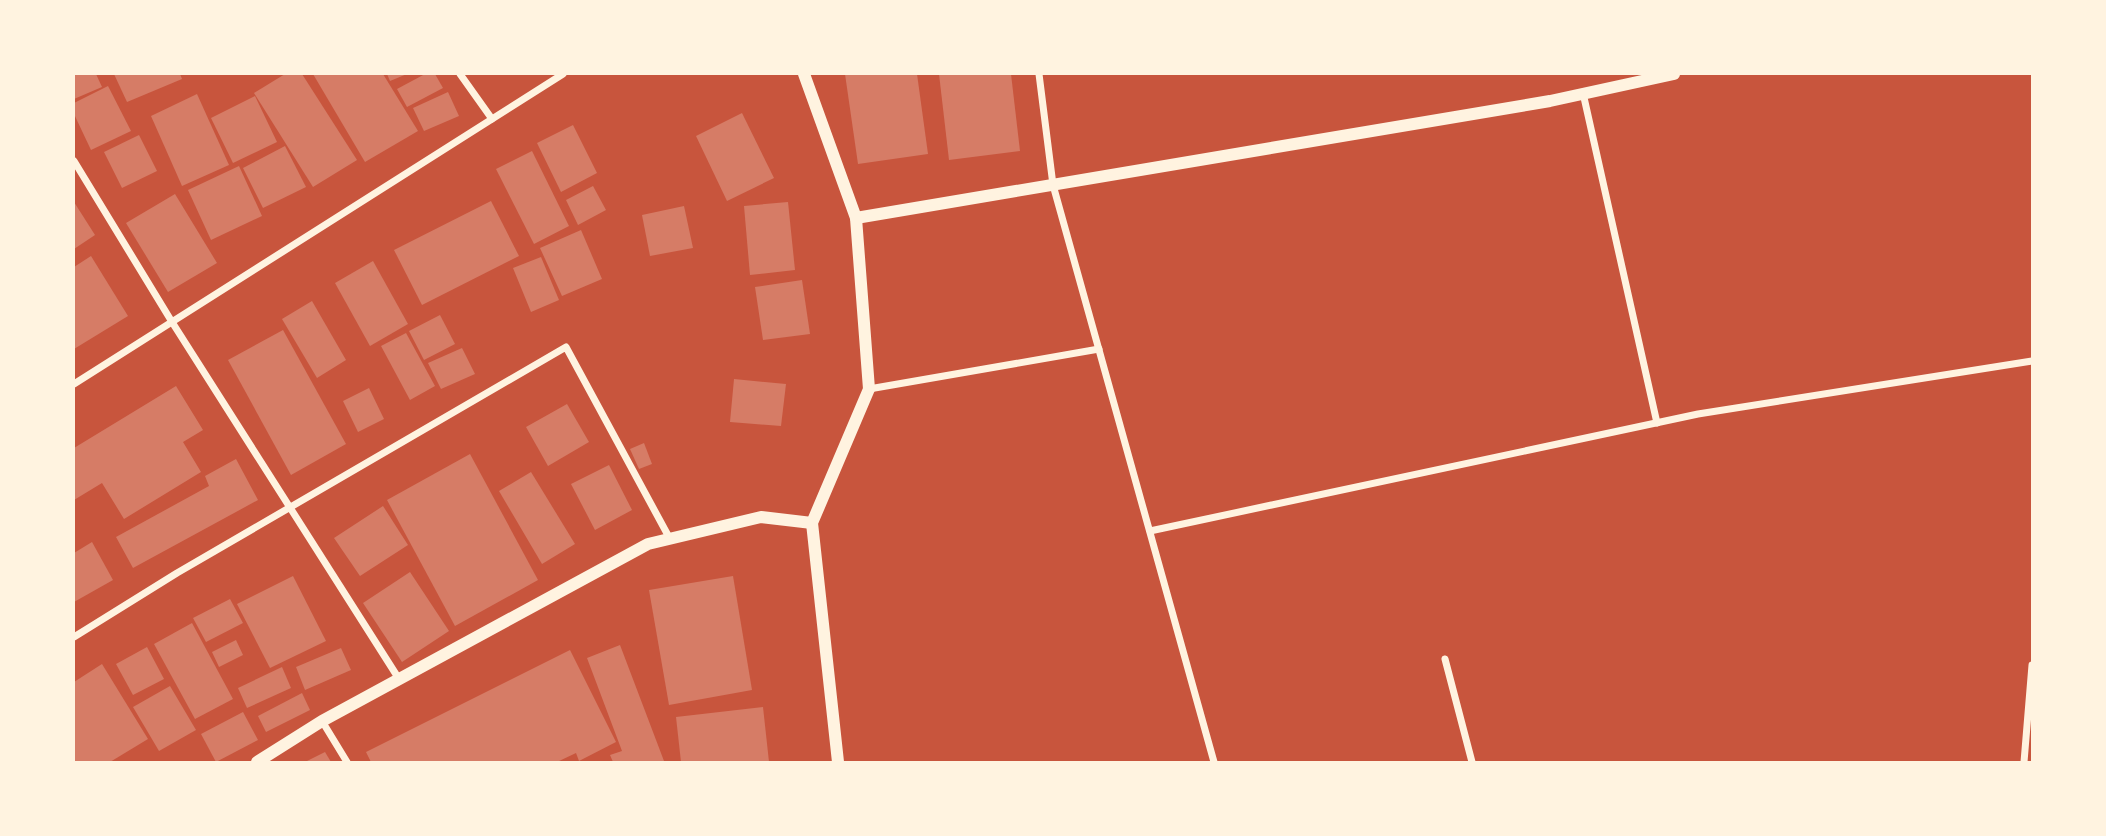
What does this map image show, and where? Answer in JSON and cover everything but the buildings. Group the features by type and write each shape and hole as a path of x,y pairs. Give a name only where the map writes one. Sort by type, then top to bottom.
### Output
{"street":[{"path":"460,74 492,118"},
{"path":"74,384 563,74"},
{"path":"804,74 856,218 869,389 811,523 838,762"},
{"path":"1039,74 1053,185 1214,762"},
{"path":"856,218 1550,101 1674,74"},
{"path":"1583,93 1657,423"},
{"path":"74,161 172,322 399,679"},
{"path":"74,637 177,573 566,346 670,539"},
{"path":"869,389 1099,349"},
{"path":"1150,531 1698,414 2032,360"},
{"path":"257,762 321,721 648,544 761,516 811,523"},
{"path":"1445,659 1472,762"},
{"path":"2024,762 2030,726 2032,665"},
{"path":"321,721 347,762"}]}
